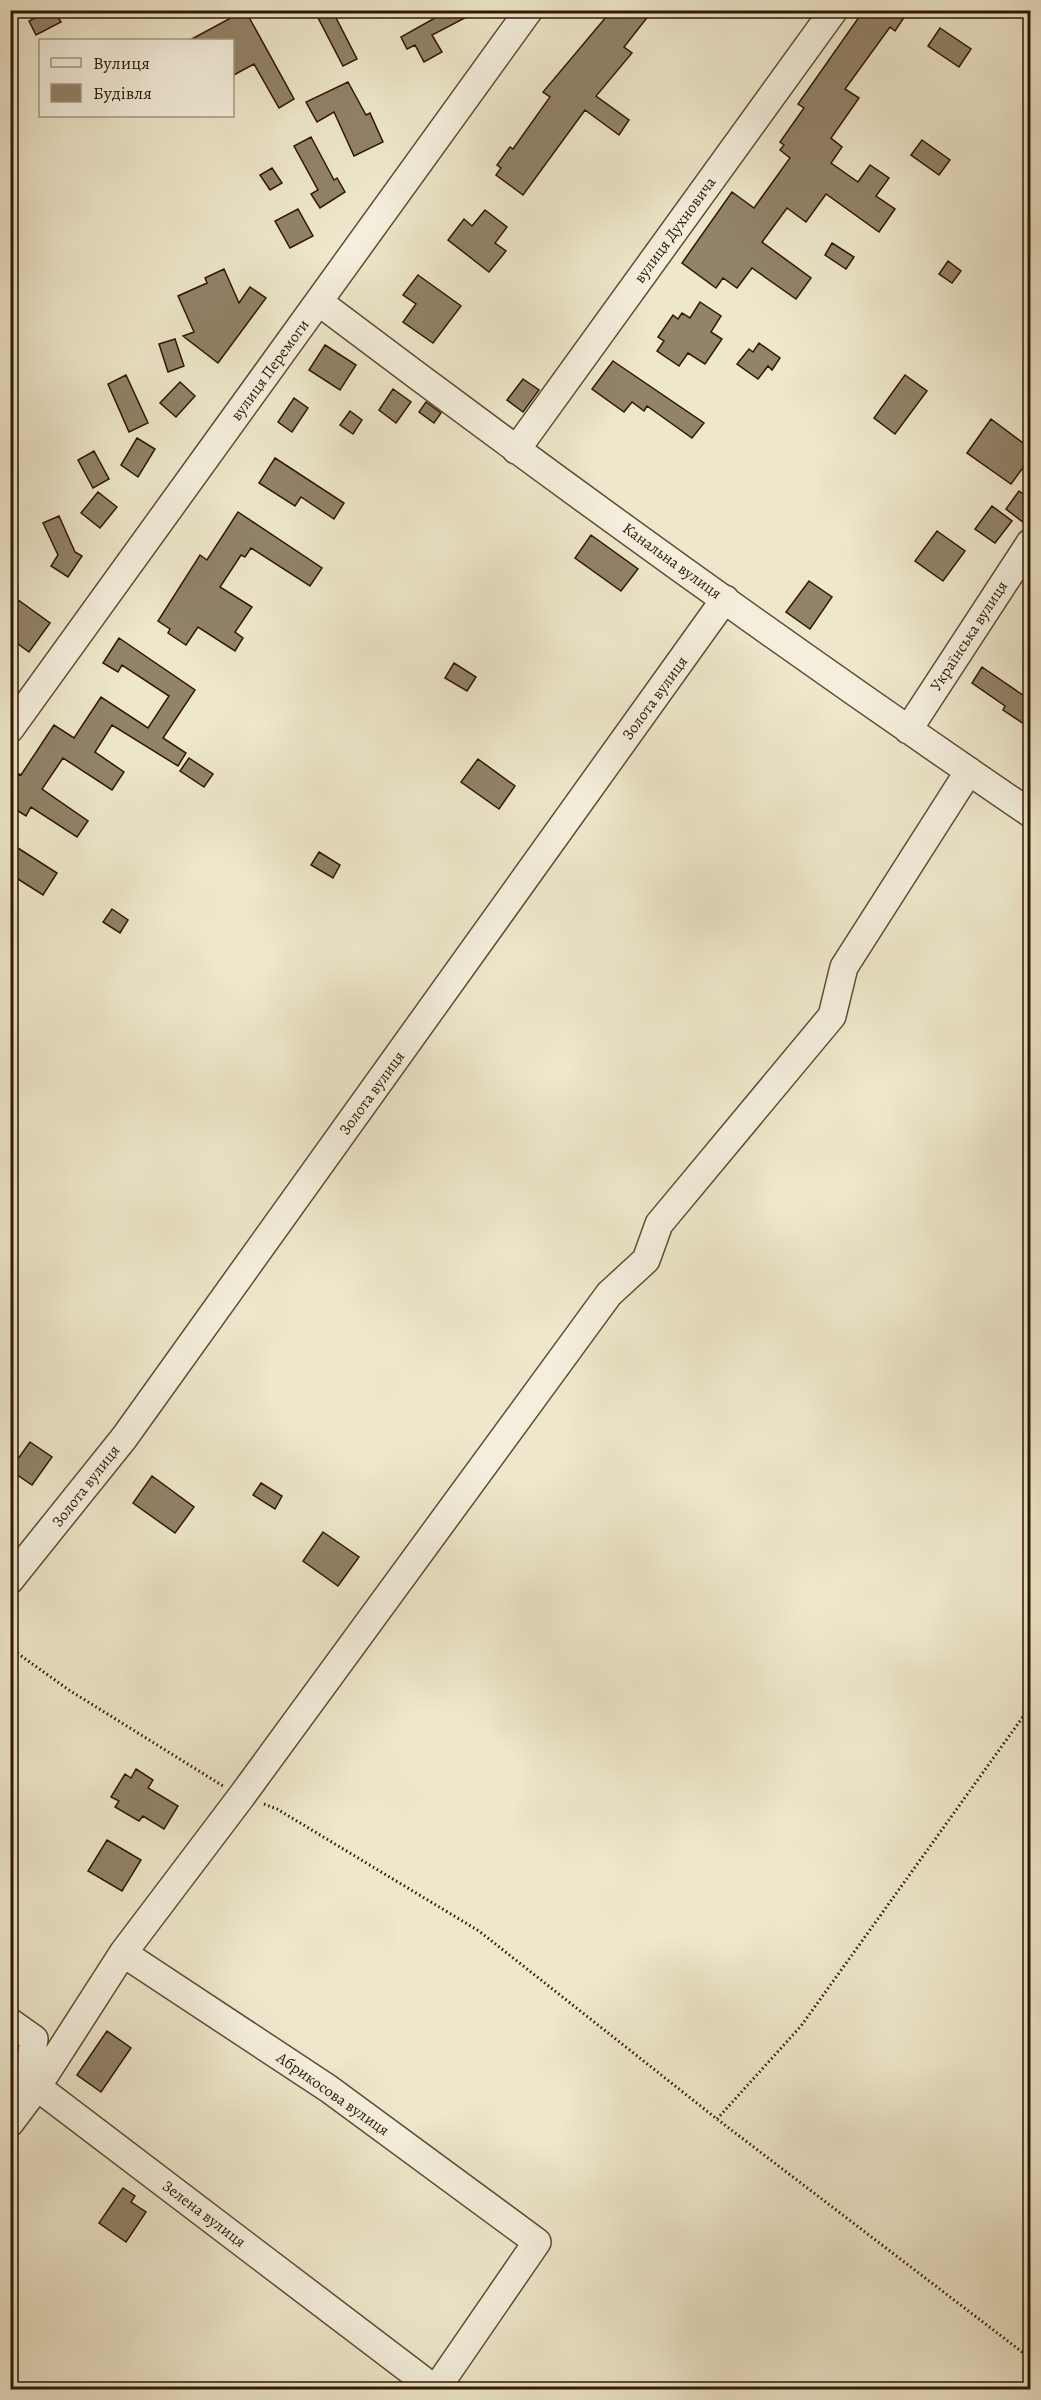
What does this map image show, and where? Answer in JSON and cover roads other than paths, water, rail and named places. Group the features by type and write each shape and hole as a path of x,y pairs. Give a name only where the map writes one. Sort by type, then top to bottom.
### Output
{"street":[{"name":"вулиця Перемоги","path":"10,729 529,10"},
{"name":"вулиця Духновича","path":"516,450 834,10"},
{"name":"Канальна вулиця","path":"319,302 516,450 908,730 1030,813"},
{"name":"Українська вулиця","path":"908,730 1030,543"},
{"name":"Золота вулиця","path":"10,1580 131,1429 725,599"},
{"path":"10,2123 37,2087 123,1953 241,1797 609,1294 646,1260 659,1224 832,1016 844,967 969,771"},
{"name":"Абрикосова вулиця","path":"123,1953 329,2089 537,2242 436,2389"},
{"path":"10,2022 34,2039 28,2080 37,2087"},
{"name":"Зелена вулиця","path":"37,2087 436,2389"}]}
